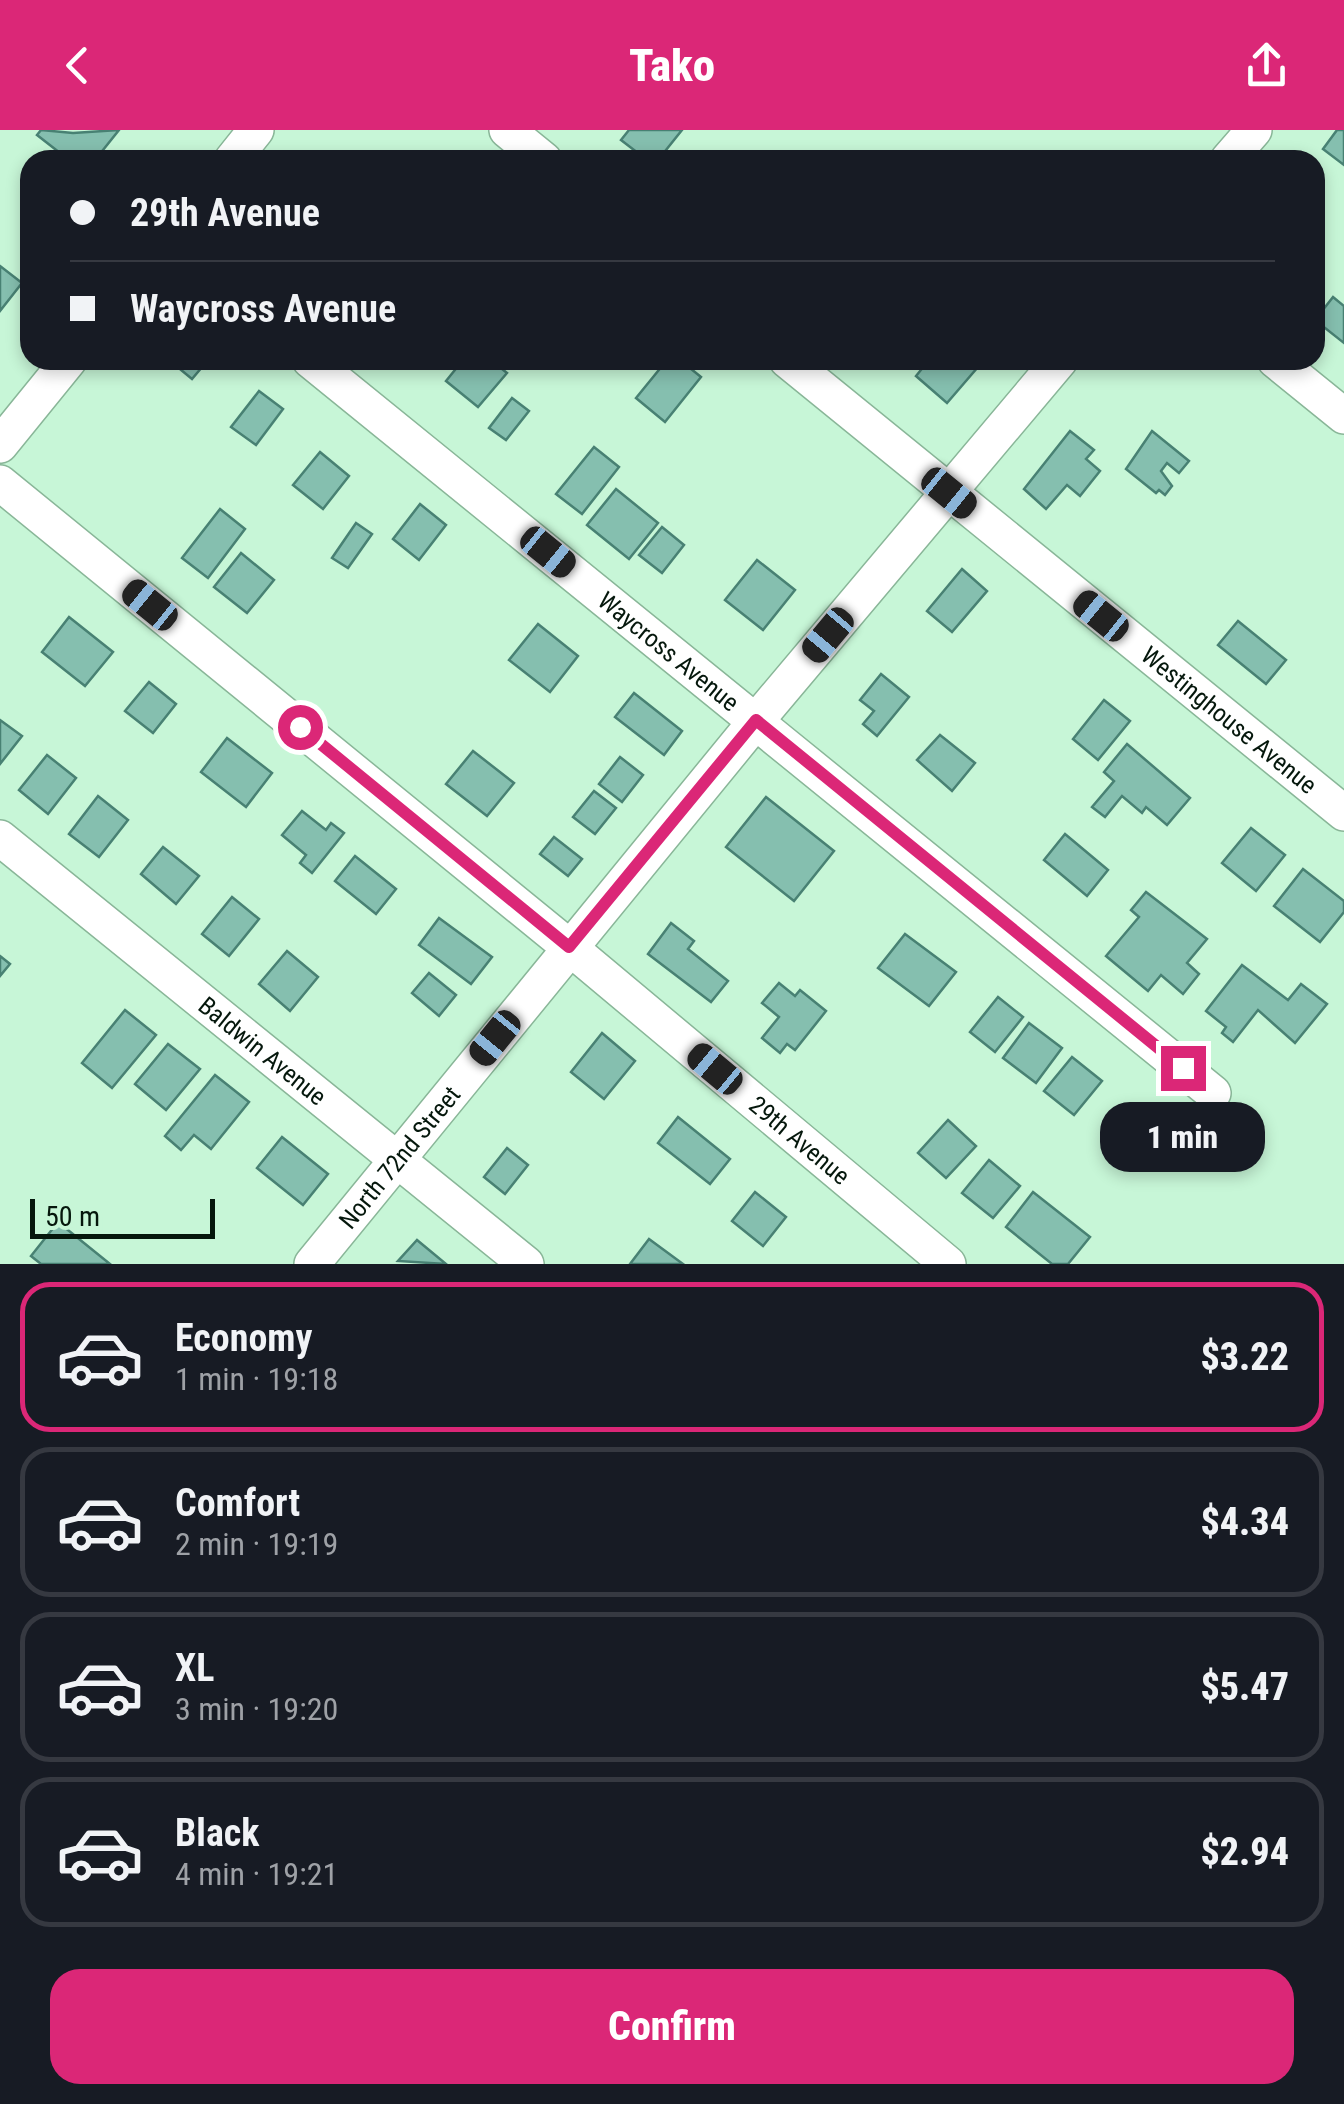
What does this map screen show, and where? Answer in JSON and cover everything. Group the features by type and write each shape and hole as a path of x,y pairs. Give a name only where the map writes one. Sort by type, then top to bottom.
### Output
{"street":[{"path":"240,150 256,130"},
{"path":"507,130 532,150"},
{"path":"1237,150 1254,130"},
{"path":"0,445 61,370"},
{"name":"Waycross Avenue","path":"322,370 1214,1093"},
{"name":"Westinghouse Avenue","path":"799,370 1344,814"},
{"name":"North 72nd Street","path":"312,1264 756,720 1052,370"},
{"path":"1287,370 1344,416"},
{"name":"29th Avenue","path":"0,483 569,947 948,1264"},
{"name":"Baldwin Avenue","path":"0,838 526,1264"}],"building":[{"path":"41,130 119,130 103,150 56,150 37,135"},
{"path":"629,130 682,130 666,150 634,150 621,140"},
{"path":"1337,130 1344,130 1344,165 1323,149"},
{"path":"0,266 20,286 0,311"},
{"path":"1333,297 1344,306 1344,343 1325,328 1325,307"},
{"path":"181,370 200,370 192,379"},
{"path":"455,370 507,373 478,407 446,381"},
{"path":"659,370 692,370 701,377 665,422 636,398"},
{"path":"921,370 975,370 947,403 916,376"},
{"path":"259,391 283,409 256,445 231,427"},
{"path":"512,398 529,411 506,440 489,428"},
{"path":"1070,431 1094,450 1086,459 1100,471 1080,496 1067,485 1046,509 1024,489"},
{"path":"1152,431 1189,461 1179,473 1167,463 1161,471 1172,486 1165,495 1159,490 1156,493 1126,469"},
{"path":"594,447 619,467 582,514 556,494"},
{"path":"320,452 349,476 323,509 293,485"},
{"path":"616,489 658,523 629,559 587,525"},
{"path":"420,504 446,525 419,560 393,539"},
{"path":"220,509 245,529 208,578 182,558"},
{"path":"356,523 372,534 348,568 332,558"},
{"path":"662,527 684,545 662,573 639,555"},
{"path":"241,553 274,580 247,613 214,587"},
{"path":"757,560 795,590 763,630 725,600"},
{"path":"962,569 987,591 952,632 927,611"},
{"path":"69,617 113,652 85,686 42,652"},
{"path":"1238,621 1286,660 1266,684 1218,645"},
{"path":"538,624 578,656 550,692 509,660"},
{"path":"881,674 909,697 877,736 863,724 874,711 860,700"},
{"path":"149,682 176,704 153,733 125,711"},
{"path":"634,693 682,731 664,755 615,717"},
{"path":"1104,700 1130,721 1098,760 1073,739"},
{"path":"0,720 22,736 0,764"},
{"path":"940,735 975,763 952,791 917,760"},
{"path":"227,738 272,773 246,807 201,772"},
{"path":"1127,744 1190,798 1167,825 1146,807 1142,813 1122,796 1105,817 1092,807 1114,781 1104,772"},
{"path":"473,751 514,783 487,816 446,784"},
{"path":"47,755 76,778 48,814 19,790"},
{"path":"620,757 643,775 622,802 599,784"},
{"path":"594,791 616,808 595,834 573,817"},
{"path":"98,796 128,820 99,857 69,834"},
{"path":"766,797 834,851 794,901 726,847"},
{"path":"302,811 326,830 331,823 344,833 312,873 300,863 306,855 282,835"},
{"path":"1251,828 1285,855 1256,891 1222,863"},
{"path":"1065,834 1108,870 1087,896 1044,860"},
{"path":"554,837 582,859 568,876 540,854"},
{"path":"163,847 199,876 176,904 141,874"},
{"path":"355,856 396,889 376,914 335,881"},
{"path":"1303,869 1344,901 1344,912 1320,942 1274,906"},
{"path":"1146,892 1207,939 1187,963 1199,974 1183,994 1161,975 1148,991 1106,956 1139,917 1131,910"},
{"path":"232,897 259,919 229,956 202,934"},
{"path":"439,918 492,957 471,984 419,945"},
{"path":"671,923 694,941 688,949 728,981 711,1002 648,954"},
{"path":"905,934 956,972 929,1006 878,968"},
{"path":"287,951 318,977 290,1011 259,984"},
{"path":"0,956 10,964 0,976"},
{"path":"1242,965 1288,1000 1301,984 1327,1004 1295,1043 1258,1010 1233,1042 1222,1033 1226,1027 1206,1011"},
{"path":"429,973 456,995 439,1016 412,993"},
{"path":"779,983 795,996 800,990 826,1011 795,1050 787,1044 780,1053 762,1038 779,1017 762,1003"},
{"path":"998,997 1023,1017 995,1052 970,1032"},
{"path":"125,1010 156,1035 112,1088 82,1063"},
{"path":"1029,1023 1062,1048 1036,1083 1003,1058"},
{"path":"602,1033 635,1061 604,1099 571,1072"},
{"path":"168,1044 200,1069 166,1110 135,1084"},
{"path":"1072,1057 1102,1081 1074,1115 1044,1091"},
{"path":"215,1075 249,1102 211,1149 194,1135 181,1150 165,1136"},
{"path":"678,1117 730,1159 710,1184 658,1143"},
{"path":"948,1120 976,1146 946,1178 918,1153"},
{"path":"282,1137 328,1174 303,1205 257,1168"},
{"path":"507,1148 528,1165 505,1194 484,1177"},
{"path":"989,1160 1020,1186 993,1218 962,1193"},
{"path":"755,1192 786,1217 763,1246 732,1221"},
{"path":"1033,1192 1090,1237 1068,1264 1052,1264 1006,1227"},
{"path":"58,1222 110,1264 41,1264 31,1256"},
{"path":"649,1239 683,1264 630,1264"},
{"path":"417,1240 446,1264 398,1261"}],"route":[{"path":"300,727 569,947 756,720 1183,1068"}]}
